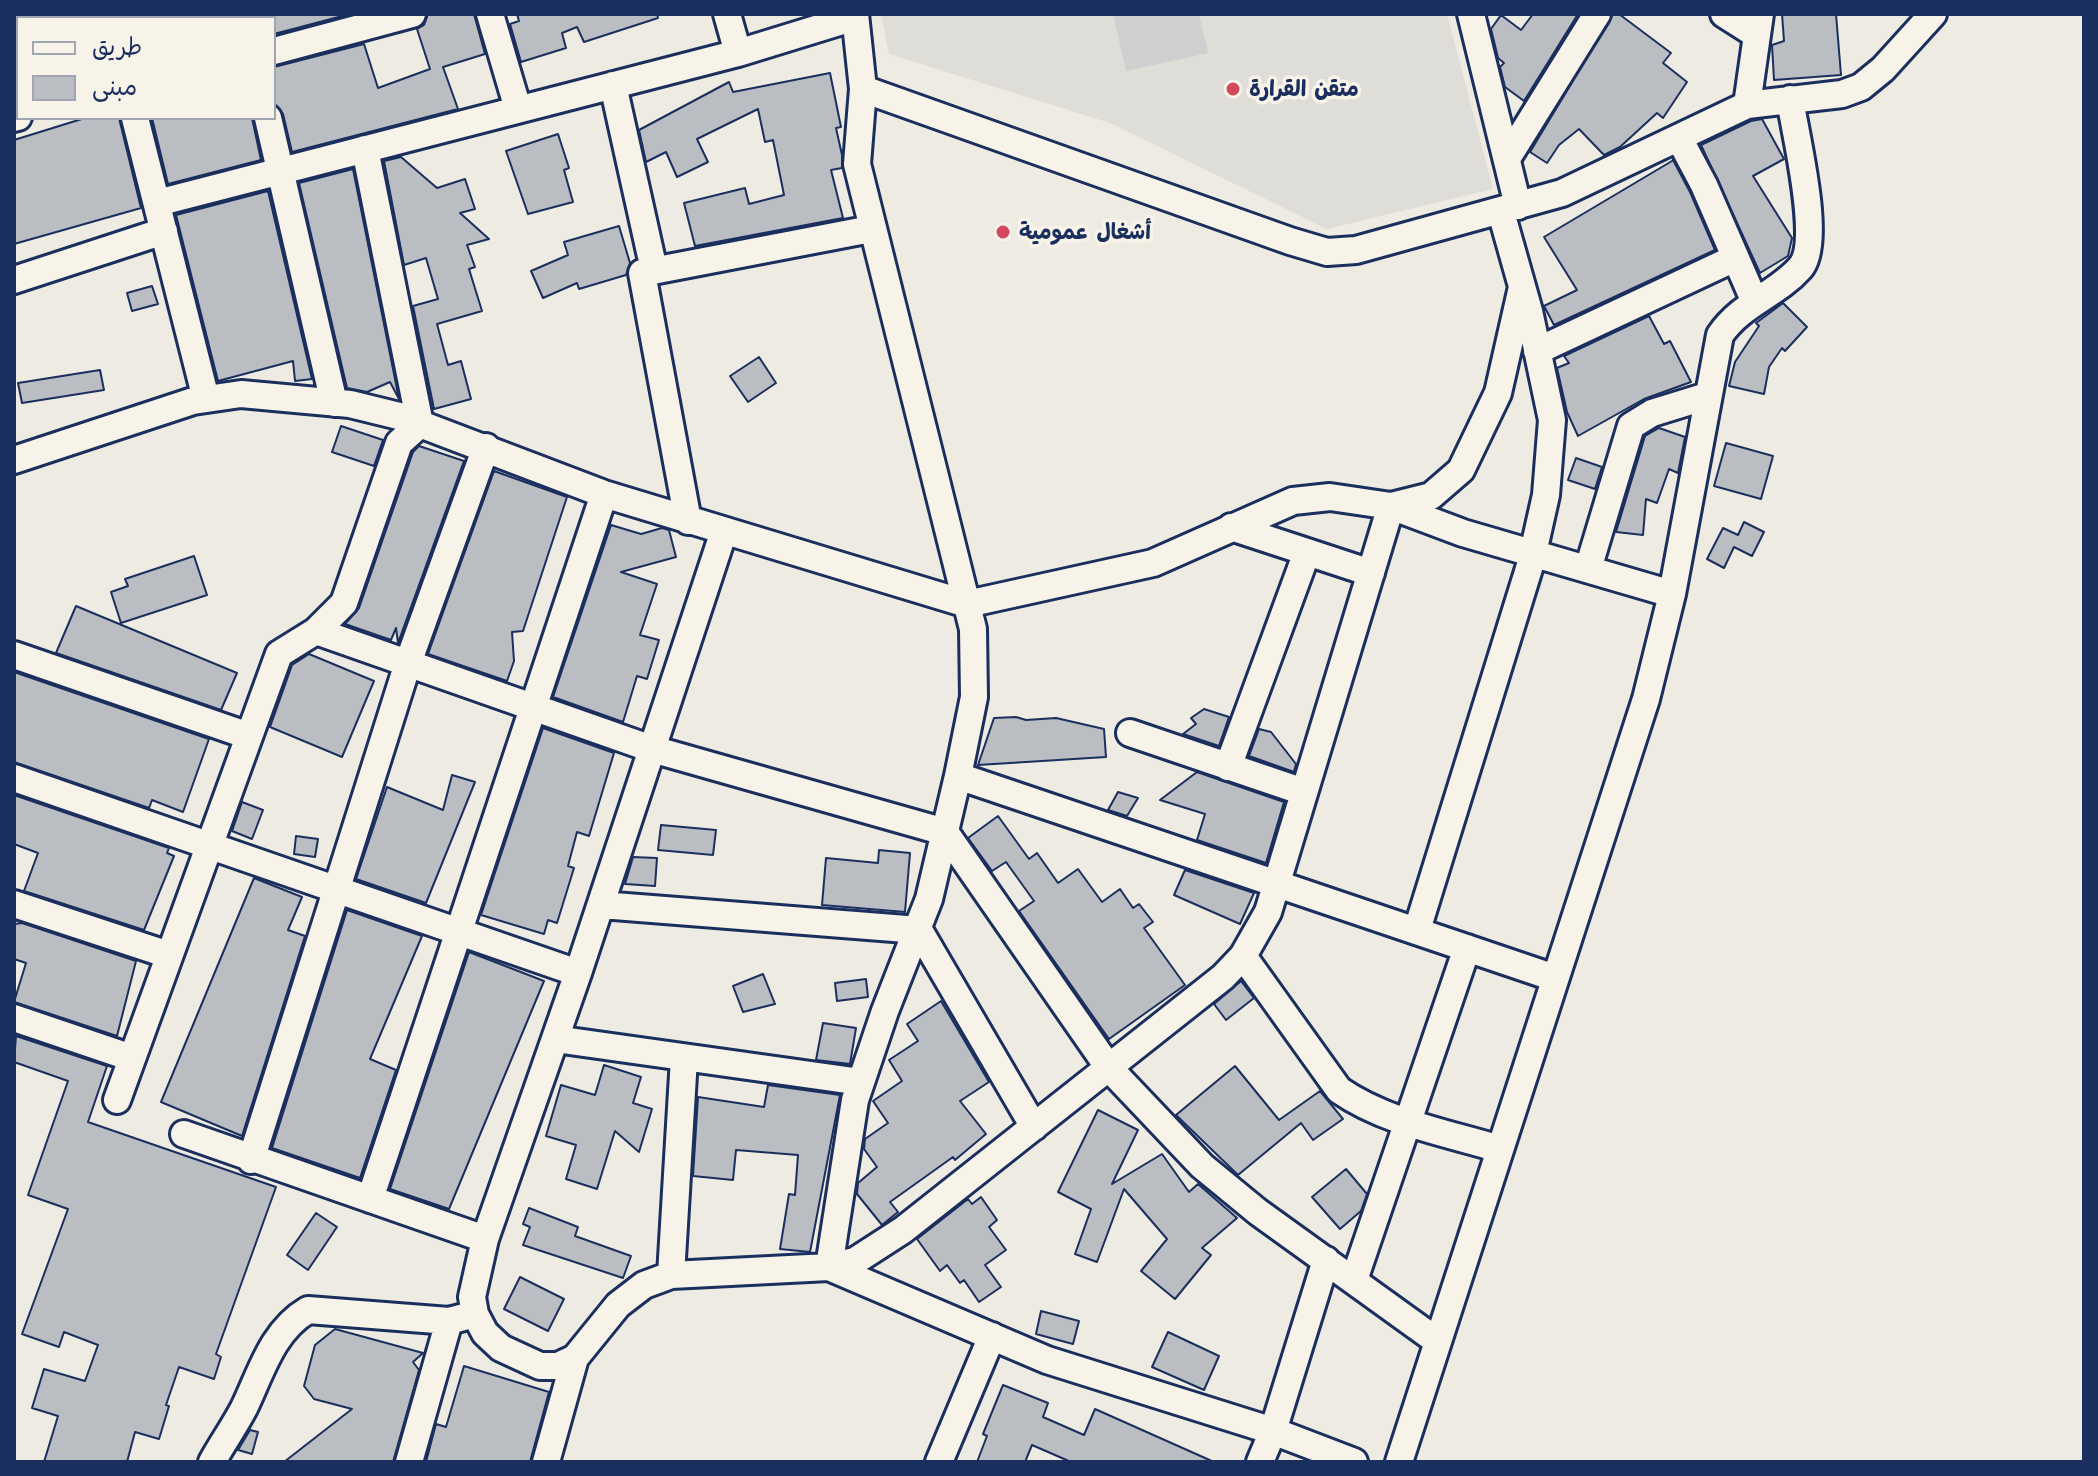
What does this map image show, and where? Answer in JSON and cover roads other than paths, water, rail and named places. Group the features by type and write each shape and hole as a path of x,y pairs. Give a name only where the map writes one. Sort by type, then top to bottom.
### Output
{"street":[{"path":"276,50 412,14"},
{"path":"490,14 518,109"},
{"path":"727,14 738,53"},
{"path":"1417,930 1533,554 1546,495 1552,420 1522,287 1509,209 1508,157 1471,14"},
{"path":"1508,157 1597,14"},
{"path":"1724,14 1758,24 1747,105"},
{"path":"863,89 1327,252 1356,250 1509,209 1605,176 1747,105 1842,94 1861,87 1883,69 1933,14"},
{"path":"157,203 738,53 855,16 863,89 857,164 973,629 974,697 945,832 919,930 885,1011 861,1082 829,1267"},
{"path":"613,85 654,270"},
{"path":"1399,1462 1646,699 1672,594 1720,335 1730,320 1800,268 1808,254 1805,200 1790,99"},
{"path":"136,120 206,399"},
{"path":"268,120 334,403"},
{"path":"1679,138 1704,185 1754,300"},
{"path":"365,149 420,424"},
{"path":"688,521 642,273 871,229"},
{"path":"14,280 164,231"},
{"path":"1537,351 1735,258"},
{"path":"1391,506 1431,496 1461,470 1498,393 1522,287"},
{"path":"14,460 206,399 241,394 334,403 420,424 604,494 967,604 1153,563 1293,501 1330,497 1391,506 1419,518 1533,554 1672,594"},
{"path":"1588,569 1631,426 1652,413 1707,396"},
{"path":"117,1100 279,654 316,631 344,603 399,443 420,424"},
{"path":"251,1160 408,663 486,447"},
{"path":"370,1199 456,931 604,494"},
{"path":"546,1462 575,1358 618,1305 644,1285 671,1275 829,1267 855,1261 903,1230 1223,977 1243,956 1268,912 1391,506"},
{"path":"1231,527 1371,573"},
{"path":"575,1358 558,1366 540,1366 501,1348 485,1333 475,1314 472,1297 485,1239 601,905 724,531"},
{"path":"1228,767 1307,552"},
{"path":"316,631 652,749 945,832 1109,1068 1202,1166 1437,1341"},
{"path":"14,655 249,736"},
{"path":"1130,733 1304,792"},
{"path":"958,776 1555,978"},
{"path":"14,778 578,973"},
{"path":"14,904 169,955"},
{"path":"601,905 919,930"},
{"path":"919,930 1034,1127"},
{"path":"1354,1280 1467,948"},
{"path":"1243,956 1339,1090 1355,1101 1409,1122 1500,1149"},
{"path":"14,1018 132,1058"},
{"path":"555,1039 861,1082"},
{"path":"671,1275 684,1058"},
{"path":"184,1134 251,1160 485,1239"},
{"path":"1260,1462 1273,1431 1326,1260"},
{"path":"829,1267 1047,1360 1273,1431 1354,1462"},
{"path":"212,1462 241,1412 279,1334 293,1319 308,1310 326,1309 385,1319 449,1321 475,1314"},
{"path":"409,1462 449,1321"},
{"path":"939,1462 992,1336"}],"place":[{"name":"متقن القرارة","path":"1233,89"},
{"name":"أشغال عمومية","path":"1003,232"}]}
